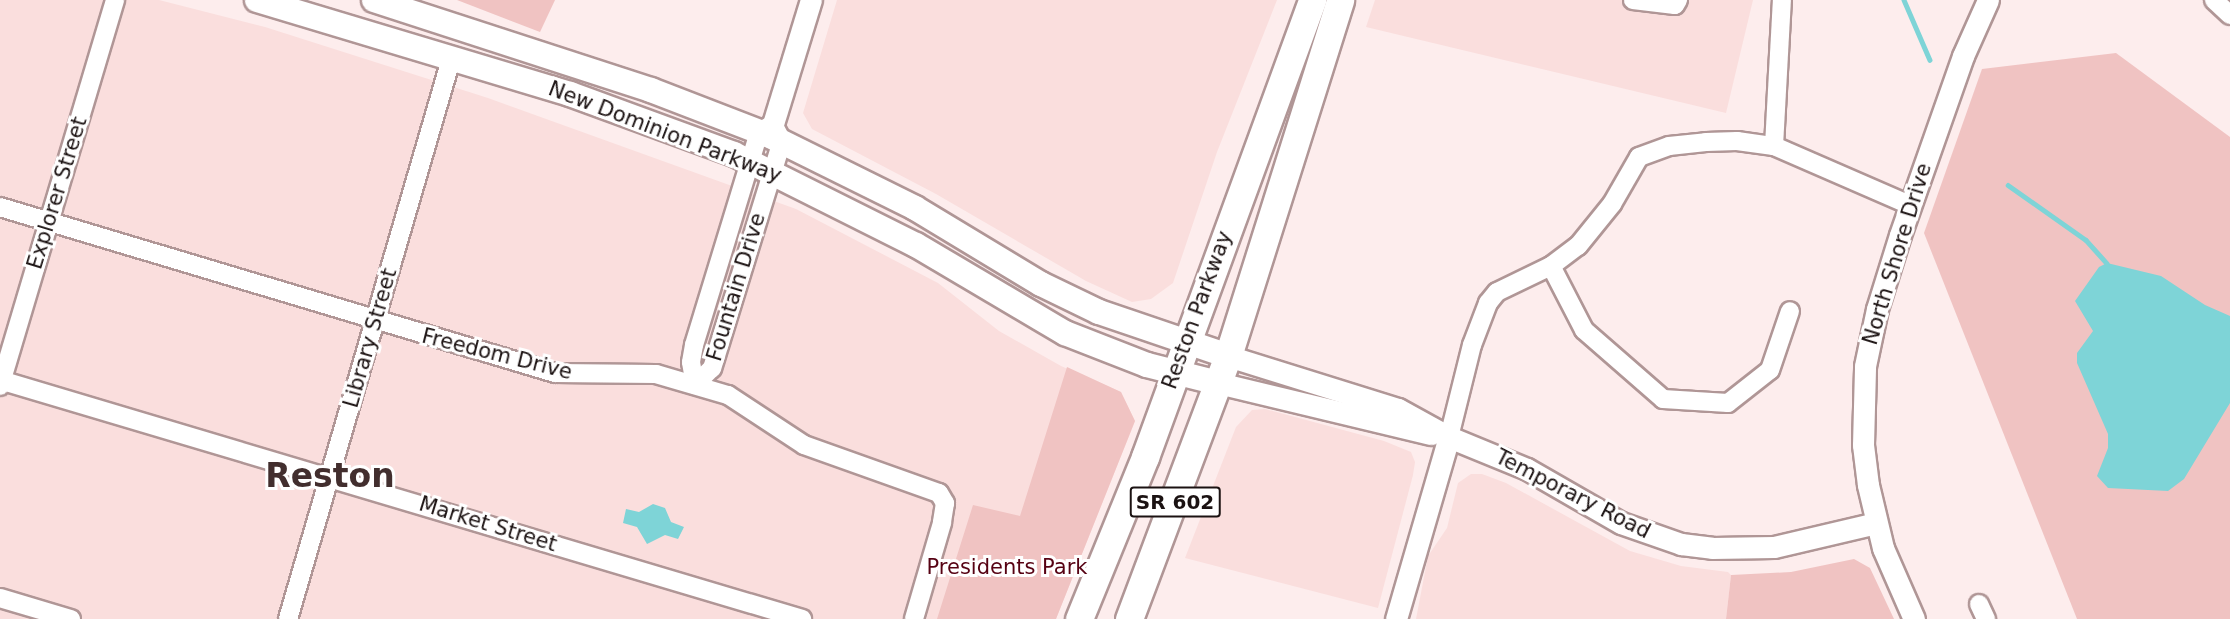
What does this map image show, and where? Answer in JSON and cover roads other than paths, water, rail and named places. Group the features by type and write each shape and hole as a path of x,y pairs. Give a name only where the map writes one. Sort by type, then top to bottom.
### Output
{"main road":[{"name":"New Dominion Parkway","path":"256,0 452,56 570,94 750,161 916,245 1065,333 1174,372 1218,383"},
{"name":"New Dominion Parkway","path":"374,0 651,90 771,132 915,208 1051,288 1099,312 1228,356"},
{"name":"Reston Parkway","path":"1079,619 1185,343 1312,0"},
{"name":"Reston Parkway","path":"1129,619 1228,356 1340,0"}],"street":[{"name":"Explorer Street","path":"0,382 115,0"},
{"name":"Fountain Drive","path":"695,385 712,368 772,171 771,132 811,0"},
{"path":"1633,0 1675,5 1678,0"},
{"path":"1774,146 1782,0"},
{"name":"North Shore Drive","path":"1914,619 1875,522 1863,446 1865,366 1877,309 1910,205 1963,56 1988,0"},
{"path":"2214,0 2230,15"},
{"name":"Library Street","path":"288,619 452,56"},
{"name":"Fountain Drive","path":"695,385 691,362 694,345 750,161 771,132"},
{"path":"1396,619 1449,437 1472,345 1488,303 1497,292 1551,266 1578,246 1599,223 1639,157 1669,146 1706,142 1737,141 1774,146 1910,205"},
{"name":"Freedom Drive","path":"0,207 555,373 656,374 728,395 804,445 935,490 945,503 942,523 914,619"},
{"path":"1551,266 1584,330 1663,399 1728,403 1770,370 1790,311"},
{"name":"Temporary Road","path":"1228,356 1398,409 1449,437 1527,469 1621,523 1681,544 1734,549 1774,548 1875,522"},
{"name":"Market Street","path":"0,382 330,476 802,619"},
{"name":"Temporary Road","path":"1218,383 1449,437"},
{"path":"0,598 70,619"}],"water":[{"path":"2107,263 2161,276 2205,305 2230,316 2230,403 2184,479 2168,491 2108,488 2097,476 2108,448 2108,434 2077,363 2077,353 2093,331 2075,301 2099,267"},
{"path":"653,504 665,508 671,522 684,527 678,539 665,535 647,544 637,527 623,523 626,509 639,512"}],"waterway":[{"path":"1904,0 1930,60"},
{"path":"2008,185 2086,240 2107,263"}],"district":[{"name":"Reston","path":"330,476"}],"park label":[{"name":"Presidents Park","path":"1007,567"}]}
